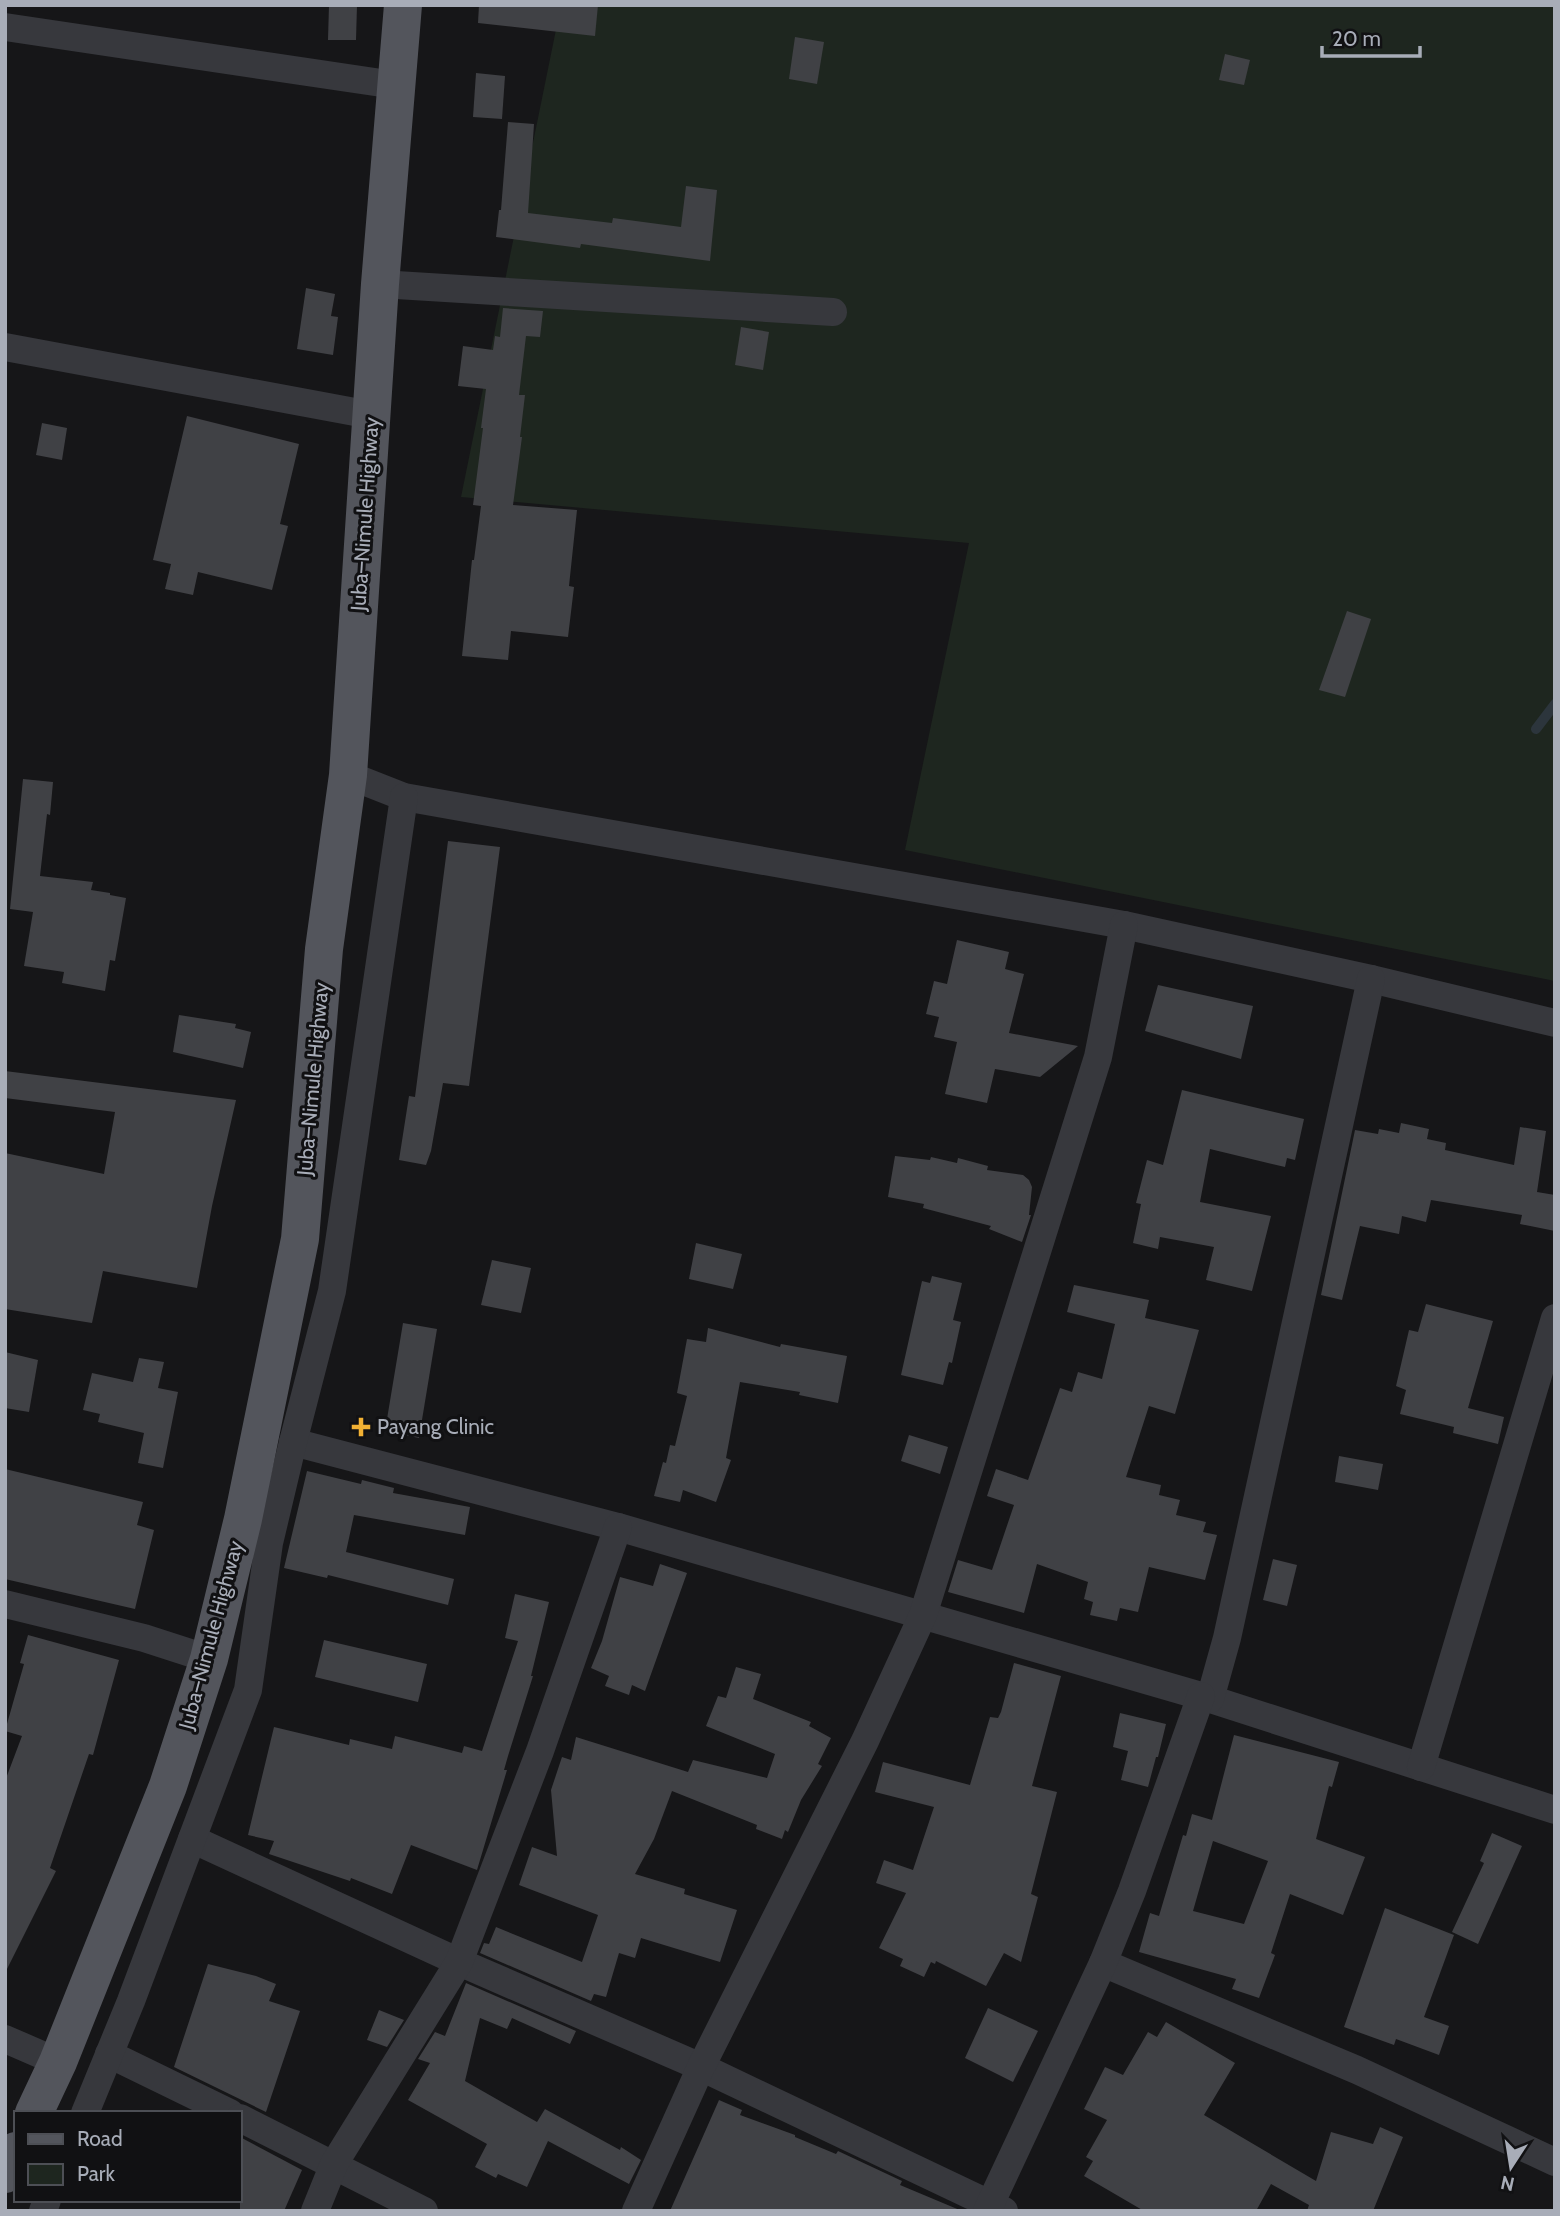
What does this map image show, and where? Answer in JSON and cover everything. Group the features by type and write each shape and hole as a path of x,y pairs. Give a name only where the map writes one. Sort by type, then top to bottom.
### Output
{"main road":[{"name":"Juba–Nimule Highway","path":"35,2111 58,2062 168,1786 209,1659 243,1519 300,1239 324,948 348,775 380,284 403,5"},
{"path":"5,2174 14,2155"}],"street":[{"path":"5,27 395,85"},
{"path":"380,284 834,312"},
{"path":"5,346 371,415"},
{"path":"348,775 404,797 1124,925 1371,979 1555,1023"},
{"path":"86,2111 248,1690 270,1543 332,1291 404,797"},
{"path":"636,2211 701,2067 865,1741 922,1615 1098,1057 1124,925"},
{"path":"192,1839 459,1962 701,2067 994,2208 1132,1891 1227,1638 1371,979"},
{"path":"1421,1767 1555,1318"},
{"path":"293,1442 618,1527 1206,1697 1555,1810"},
{"path":"315,2211 334,2164 459,1962 540,1751 618,1527"},
{"path":"5,1604 144,1638 209,1659"},
{"path":"1102,1963 1357,2070 1555,2162"},
{"path":"5,2039 58,2062"},
{"path":"109,2054 226,2111"},
{"path":"242,2119 424,2211"}],"green space":[{"path":"561,5 1555,5 1555,981 905,850 969,543 461,497"}],"building":[{"path":"329,5 357,5 356,40 328,40"},
{"path":"479,5 598,5 595,36 478,23"},
{"path":"795,37 824,42 817,84 789,79"},
{"path":"1225,54 1250,60 1244,85 1219,80"},
{"path":"476,73 505,76 502,119 473,117"},
{"path":"508,122 534,124 528,213 612,223 613,218 681,227 686,186 717,190 710,261 581,244 580,248 496,237 501,210"},
{"path":"306,288 335,294 331,316 338,317 333,355 297,349"},
{"path":"503,308 543,311 540,337 526,336 519,395 525,395 522,437 513,505 577,510 569,586 574,587 568,637 511,631 508,660 462,656 472,560 481,506 473,505 486,389 458,386 463,346 493,350 495,336 500,337"},
{"path":"741,327 769,332 763,370 735,365"},
{"path":"187,416 299,444 280,524 288,526 272,590 198,572 193,595 165,589 171,564 153,560"},
{"path":"42,423 67,428 62,460 36,455"},
{"path":"1347,611 1371,619 1345,697 1319,690"},
{"path":"23,779 53,782 40,876 93,882 91,890 126,898 115,961 110,960 105,991 62,983 64,972 24,966 33,912 10,909"},
{"path":"448,841 500,847 469,1086 443,1083 426,1165 399,1160 409,1096 415,1097"},
{"path":"957,940 1009,952 1005,969 1024,974 1009,1033 1078,1046 1040,1077 995,1069 987,1103 945,1094 957,1042 934,1037 939,1017 926,1014 934,981 947,984"},
{"path":"1158,985 1253,1006 1241,1059 1145,1031"},
{"path":"179,1015 236,1024 235,1028 251,1032 243,1068 173,1052"},
{"path":"5,1071 236,1100 197,1288 103,1271 92,1323 5,1309 5,1153 104,1174 115,1112 5,1098"},
{"path":"1182,1090 1304,1119 1295,1160 1287,1158 1285,1167 1210,1149 1200,1202 1271,1216 1252,1291 1206,1280 1214,1247 1160,1237 1158,1249 1133,1243 1141,1204 1136,1203 1147,1160 1163,1165"},
{"path":"1401,1123 1429,1129 1427,1139 1446,1143 1445,1150 1514,1165 1520,1127 1546,1131 1537,1192 1555,1195 1555,1231 1520,1224 1522,1215 1431,1200 1426,1222 1402,1216 1399,1234 1360,1226 1342,1300 1321,1295 1355,1130 1378,1134 1379,1129 1399,1133"},
{"path":"895,1156 930,1160 931,1157 957,1163 958,1158 988,1166 987,1170 1023,1175 1032,1187 1031,1215 1022,1242 989,1229 991,1226 923,1208 924,1204 888,1197"},
{"path":"696,1243 742,1254 733,1289 689,1279"},
{"path":"492,1260 531,1268 521,1313 481,1305"},
{"path":"932,1276 962,1283 953,1320 961,1322 952,1363 949,1362 943,1385 901,1375 922,1281 930,1283"},
{"path":"1074,1285 1149,1300 1145,1318 1199,1330 1175,1414 1149,1406 1126,1477 1161,1485 1159,1495 1180,1500 1176,1515 1206,1522 1203,1532 1217,1535 1205,1580 1149,1567 1138,1612 1120,1608 1117,1621 1090,1615 1093,1602 1084,1599 1088,1582 1037,1564 1024,1613 948,1592 958,1560 992,1570 1014,1505 987,1496 996,1469 1028,1480 1060,1388 1072,1392 1078,1372 1102,1379 1115,1324 1067,1312"},
{"path":"1426,1304 1493,1321 1468,1408 1504,1417 1498,1444 1453,1433 1454,1427 1400,1414 1406,1390 1396,1386 1409,1330 1418,1332"},
{"path":"403,1323 437,1329 419,1438 385,1431"},
{"path":"708,1328 780,1347 781,1344 847,1356 838,1403 799,1395 800,1392 740,1382 726,1458 731,1460 716,1502 683,1490 680,1502 654,1496 670,1445 675,1446 687,1396 677,1393 687,1339 706,1342"},
{"path":"5,1352 38,1360 29,1412 5,1408"},
{"path":"139,1358 164,1362 158,1388 178,1392 163,1468 138,1463 144,1433 98,1422 100,1414 83,1410 92,1373 133,1382"},
{"path":"909,1435 948,1447 940,1474 901,1461"},
{"path":"1339,1456 1383,1464 1378,1490 1335,1482"},
{"path":"5,1469 143,1502 137,1525 154,1530 135,1609 5,1579"},
{"path":"307,1471 361,1484 362,1480 394,1488 393,1493 470,1507 465,1535 354,1515 346,1552 454,1579 448,1605 328,1575 327,1578 284,1568"},
{"path":"1273,1559 1297,1565 1287,1606 1263,1600"},
{"path":"660,1564 687,1573 645,1691 632,1685 629,1695 605,1686 609,1676 591,1668 602,1641 620,1577 653,1586"},
{"path":"515,1594 549,1602 533,1676 477,1870 411,1845 392,1894 351,1878 350,1881 269,1854 274,1841 248,1835 274,1727 349,1745 350,1739 392,1749 395,1736 462,1753 464,1746 482,1751 518,1641 505,1638"},
{"path":"28,1635 119,1660 93,1755 89,1754 50,1868 56,1871 5,1973 5,1781 22,1736 5,1731 24,1664 20,1663"},
{"path":"324,1640 427,1664 418,1702 315,1677"},
{"path":"1014,1663 1061,1676 1032,1786 1057,1792 1031,1894 1038,1897 1021,1962 1004,1953 986,1986 936,1961 935,1964 931,1962 924,1977 900,1966 903,1959 879,1948 906,1893 876,1883 884,1860 913,1870 934,1807 875,1792 883,1762 970,1785 990,1717 998,1718 1001,1712"},
{"path":"736,1667 761,1674 753,1699 811,1722 809,1726 831,1738 818,1764 822,1766 782,1839 756,1829 757,1825 672,1791 654,1839 635,1874 685,1889 684,1894 737,1910 720,1962 641,1938 635,1958 619,1953 606,1997 594,1994 591,2001 480,1953 484,1943 489,1944 496,1927 582,1962 598,1915 519,1885 532,1847 557,1856 551,1790 562,1757 571,1760 576,1737 688,1772 693,1760 767,1778 775,1754 706,1726 718,1696 726,1698"},
{"path":"1120,1713 1166,1724 1148,1787 1121,1780 1128,1751 1113,1747"},
{"path":"1234,1735 1339,1762 1332,1787 1329,1786 1316,1839 1365,1857 1343,1915 1290,1894 1271,1953 1275,1955 1259,1998 1232,1989 1236,1979 1139,1952 1150,1913 1159,1916 1192,1814 1212,1820","holes":["1213,1841 1268,1861 1244,1924 1193,1911"]},
{"path":"1492,1833 1522,1846 1478,1944 1452,1932 1484,1863 1480,1861"},
{"path":"1385,1908 1454,1935 1424,2017 1449,2026 1439,2055 1396,2039 1394,2045 1344,2027"},
{"path":"208,1964 276,1984 269,2001 300,2011 266,2112 174,2067"},
{"path":"466,1983 576,2031 570,2044 512,2018 507,2029 480,2018 465,2081 537,2122 545,2109 620,2150 621,2147 641,2160 629,2184 548,2141 527,2187 498,2174 496,2178 475,2167 487,2144 408,2100 430,2063 418,2059 435,2032 445,2036"},
{"path":"988,2008 1038,2031 1013,2082 965,2058"},
{"path":"379,2010 404,2020 387,2047 367,2040"},
{"path":"1166,2022 1235,2063 1204,2115 1316,2181 1331,2132 1373,2144 1380,2127 1403,2137 1373,2211 1307,2211 1309,2205 1271,2184 1256,2211 1144,2211 1084,2176 1093,2161 1086,2157 1107,2120 1084,2109 1105,2067 1123,2075 1148,2032 1157,2037"},
{"path":"719,2100 742,2110 740,2115 795,2135 836,2154 838,2151 902,2181 900,2185 962,2211 670,2211"},
{"path":"242,2138 302,2170 284,2211 240,2211"}],"waterway":[{"path":"1536,729 1555,704"}],"place":[{"name":"Payang Clinic","path":"361,1427"}]}
